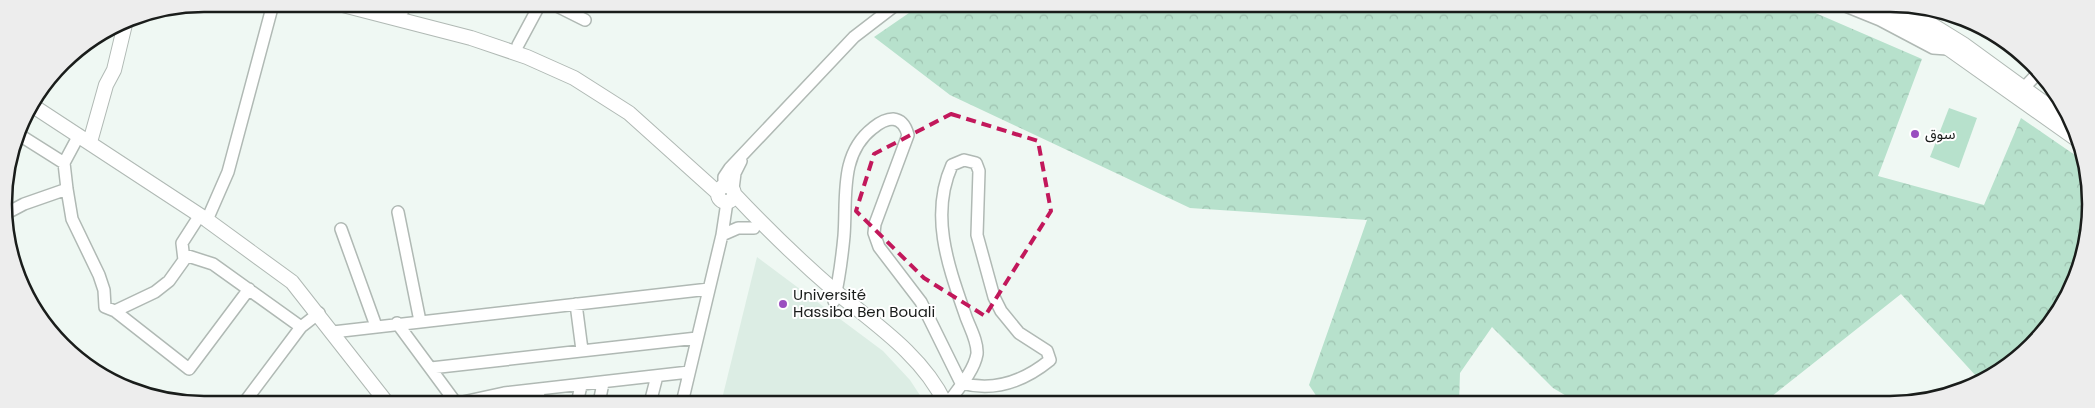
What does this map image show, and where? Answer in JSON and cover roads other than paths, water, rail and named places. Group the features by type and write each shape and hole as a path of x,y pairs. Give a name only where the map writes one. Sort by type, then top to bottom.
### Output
{"main road":[{"path":"405,12 526,57 574,78 631,111"},
{"path":"406,12 474,30 518,45 578,71 606,87 631,111 727,193 791,258"},
{"path":"1888,12 1952,44"},
{"path":"1912,14 2019,92 2069,132"},
{"path":"85,139 106,85 114,70 124,30"},
{"path":"106,85 106,69 114,35"},
{"path":"2019,92 2062,117"},
{"path":"38,109 204,217 292,282 319,313 382,396"},
{"path":"727,193 754,228 911,357 942,396"},
{"path":"835,296 903,360 916,374 931,396"}],"street":[{"path":"115,311 155,292 169,281 182,264 184,255 182,243 204,217 228,172 271,12"},
{"path":"518,45 536,12"},
{"path":"568,12 584,20"},
{"path":"684,396 722,235 727,193 735,173 747,151 854,37 887,12"},
{"path":"1860,12 1880,20 1932,48 1941,50 1952,44"},
{"path":"2019,92 2034,77"},
{"path":"835,296 844,236 850,160 866,133 886,120 900,121 906,127 908,135 875,224 875,239 921,302 961,383 979,388 1008,384 1044,365 1050,357 1047,351 1030,341 1013,326 994,297 977,236 979,171 976,163 970,160 959,161 952,165 943,192 940,215 952,277 977,350 972,368 961,383 952,396"},
{"path":"24,138 64,163"},
{"path":"85,139 64,163 67,189 72,220 102,282 105,307 115,311 189,369 249,289"},
{"path":"12,210 24,204 67,189"},
{"path":"398,212 420,321"},
{"path":"722,235 738,228 754,228"},
{"path":"341,229 376,326"},
{"path":"184,255 213,264 301,327"},
{"path":"333,332 397,323 709,289"},
{"path":"576,304 582,350"},
{"path":"249,396 301,327 319,313"},
{"path":"397,323 452,396"},
{"path":"431,368 697,338"},
{"path":"510,396 540,389 581,386 689,372"},
{"path":"652,396 657,376"},
{"path":"600,396 603,383"},
{"path":"579,396 581,386"},
{"path":"538,396 540,389"}],"place":[{"name":"سوق","path":"1915,134"},
{"name":"Université Hassiba Ben Bouali","path":"783,304"}]}
